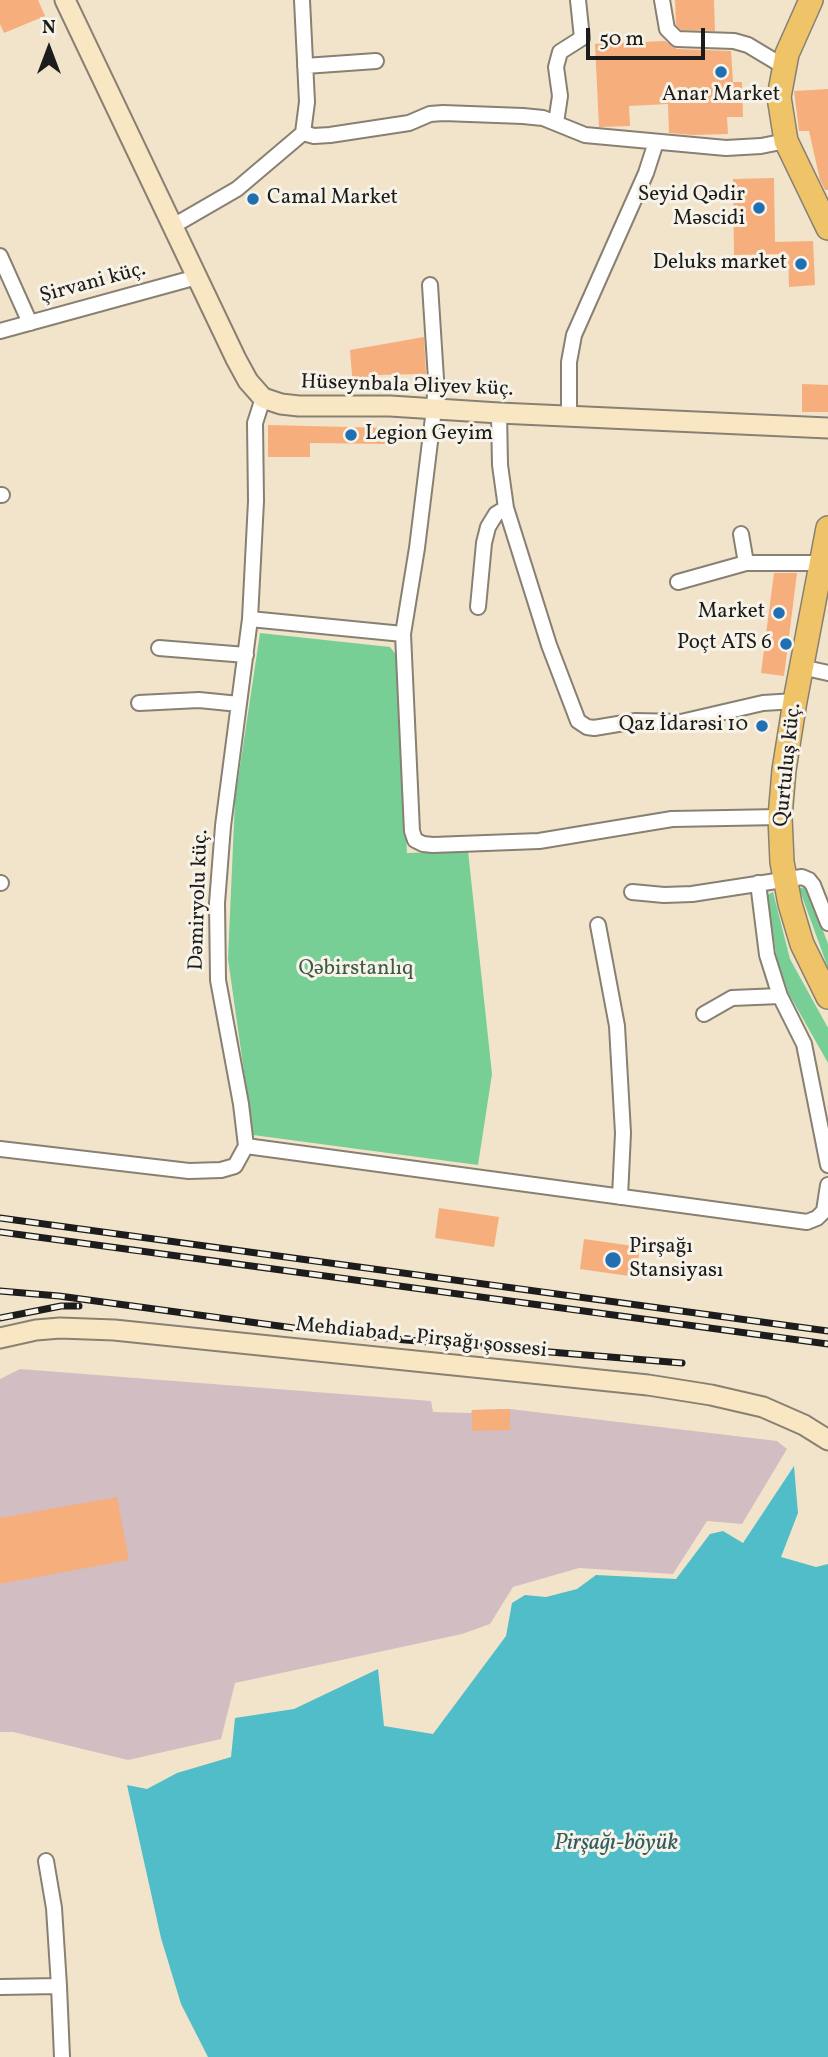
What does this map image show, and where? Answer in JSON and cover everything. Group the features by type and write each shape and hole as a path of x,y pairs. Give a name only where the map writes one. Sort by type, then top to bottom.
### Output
{"main road":[{"path":"811,0 790,43 783,66 779,97 786,141 828,228"},
{"name":"Qurtuluş küç.","path":"828,528 824,563 795,701 780,817 784,878 803,944 828,996"}],"street":[{"path":"65,0 247,381 263,398"},
{"path":"173,226 237,189 303,133 307,102 302,0"},
{"path":"556,123 560,96 556,66 560,52 582,38 578,0"},
{"path":"662,0 667,29 677,39 734,41 748,45 783,66"},
{"path":"305,65 376,61"},
{"path":"303,133 330,135 409,123 430,114 443,113 523,116 556,123 584,135 726,148 786,141"},
{"path":"569,416 569,362 575,335 646,173 656,142"},
{"path":"0,256 30,323"},
{"name":"Şirvani küç.","path":"0,331 197,277"},
{"path":"430,285 436,379 434,409 417,548 403,634 412,831 415,840 423,844 539,841 672,819 780,817"},
{"name":"Hüseynbala Əliyev küç.","path":"263,398 299,406 434,409 828,428"},
{"name":"Dəmiryolu küç.","path":"246,1146 218,980 216,948 223,826 250,619 256,501 255,423 263,398"},
{"path":"499,413 500,465 506,508 549,645 579,721 586,727 594,728 636,721 681,722 763,703 795,701"},
{"path":"478,607 488,527 496,514 506,508"},
{"path":"741,534 747,563"},
{"path":"678,582 747,563 824,563"},
{"path":"250,619 403,634"},
{"path":"159,648 246,655"},
{"path":"801,667 828,673"},
{"path":"139,703 199,700 239,704"},
{"path":"632,892 692,894 802,877 809,880 827,917"},
{"path":"758,883 767,956 780,996 804,1044 828,1165"},
{"path":"598,925 617,1027 623,1133 620,1197"},
{"path":"704,1014 732,998 780,996"},
{"path":"0,1149 189,1171 221,1170 235,1166 246,1146 807,1222 824,1212 828,1185"},
{"name":"Mehdiabad - Pirşağı şossesi","path":"0,1338 60,1328 114,1330 648,1385 763,1407 804,1425 828,1440"},
{"path":"46,1861 54,1908 62,2057"},
{"path":"0,1987 60,1986"}],"shaded area":[{"path":"20,1369 431,1401 433,1412 471,1413 472,1410 510,1409 777,1441 787,1449 742,1524 707,1521 673,1574 579,1568 513,1587 490,1624 462,1634 235,1683 221,1739 128,1760 13,1732 0,1732 0,1379"}],"green space":[{"name":"Qəbirstanlıq","path":"260,633 390,647 398,657 407,853 468,851 492,1074 478,1165 253,1135 228,959 235,800"},
{"path":"807,887 828,944 828,968 799,888"},
{"path":"773,892 790,959 828,1028 828,1063 789,994 777,959 767,895"}],"water":[{"name":"Pirşağı-böyük","path":"794,1466 798,1513 781,1557 816,1567 828,1564 828,2057 208,2057 181,2004 161,1938 127,1785 147,1789 177,1773 231,1757 235,1718 294,1709 378,1669 384,1726 433,1734 506,1636 512,1603 525,1595 546,1597 577,1589 596,1575 676,1579 710,1534 723,1531 743,1543"}],"building":[{"path":"0,0 38,0 45,16 4,33 0,24"},
{"path":"675,0 714,0 715,31 681,30 676,25"},
{"path":"665,41 677,49 731,51 733,82 742,82 743,117 727,117 728,134 669,133 668,104 629,106 630,126 599,127 595,44"},
{"path":"828,89 828,190 825,190 820,180 809,131 799,131 794,91"},
{"path":"774,178 775,242 813,241 815,285 789,287 788,254 734,255 733,179"},
{"path":"424,337 426,374 377,375 378,387 353,388 350,350"},
{"path":"802,384 828,385 828,412 802,412"},
{"path":"268,425 388,428 387,444 310,443 310,457 268,457"},
{"path":"774,573 797,573 784,676 761,673"},
{"path":"439,1208 499,1217 494,1247 435,1238"},
{"path":"584,1239 640,1247 636,1277 580,1269"},
{"path":"510,1409 510,1430 472,1431 472,1410"},
{"path":"117,1497 129,1560 0,1584 0,1518"}],"railway":[{"path":"0,1218 828,1331"},
{"path":"0,1232 828,1344"},
{"path":"0,1291 59,1296 394,1339 682,1363"},
{"path":"0,1318 61,1306 79,1306"}],"place":[{"name":"Anar Market","path":"721,72"},
{"name":"Camal Market","path":"253,199"},
{"name":"Seyid Qədir Məscidi","path":"759,208"},
{"name":"Deluks market","path":"801,264"},
{"name":"Legion Geyim","path":"351,435"},
{"name":"Market","path":"779,613"},
{"name":"Poçt ATS 6","path":"786,644"},
{"name":"Qaz İdarəsi 10","path":"762,726"},
{"name":"Pirşağı Stansiyası","path":"613,1260"}]}
